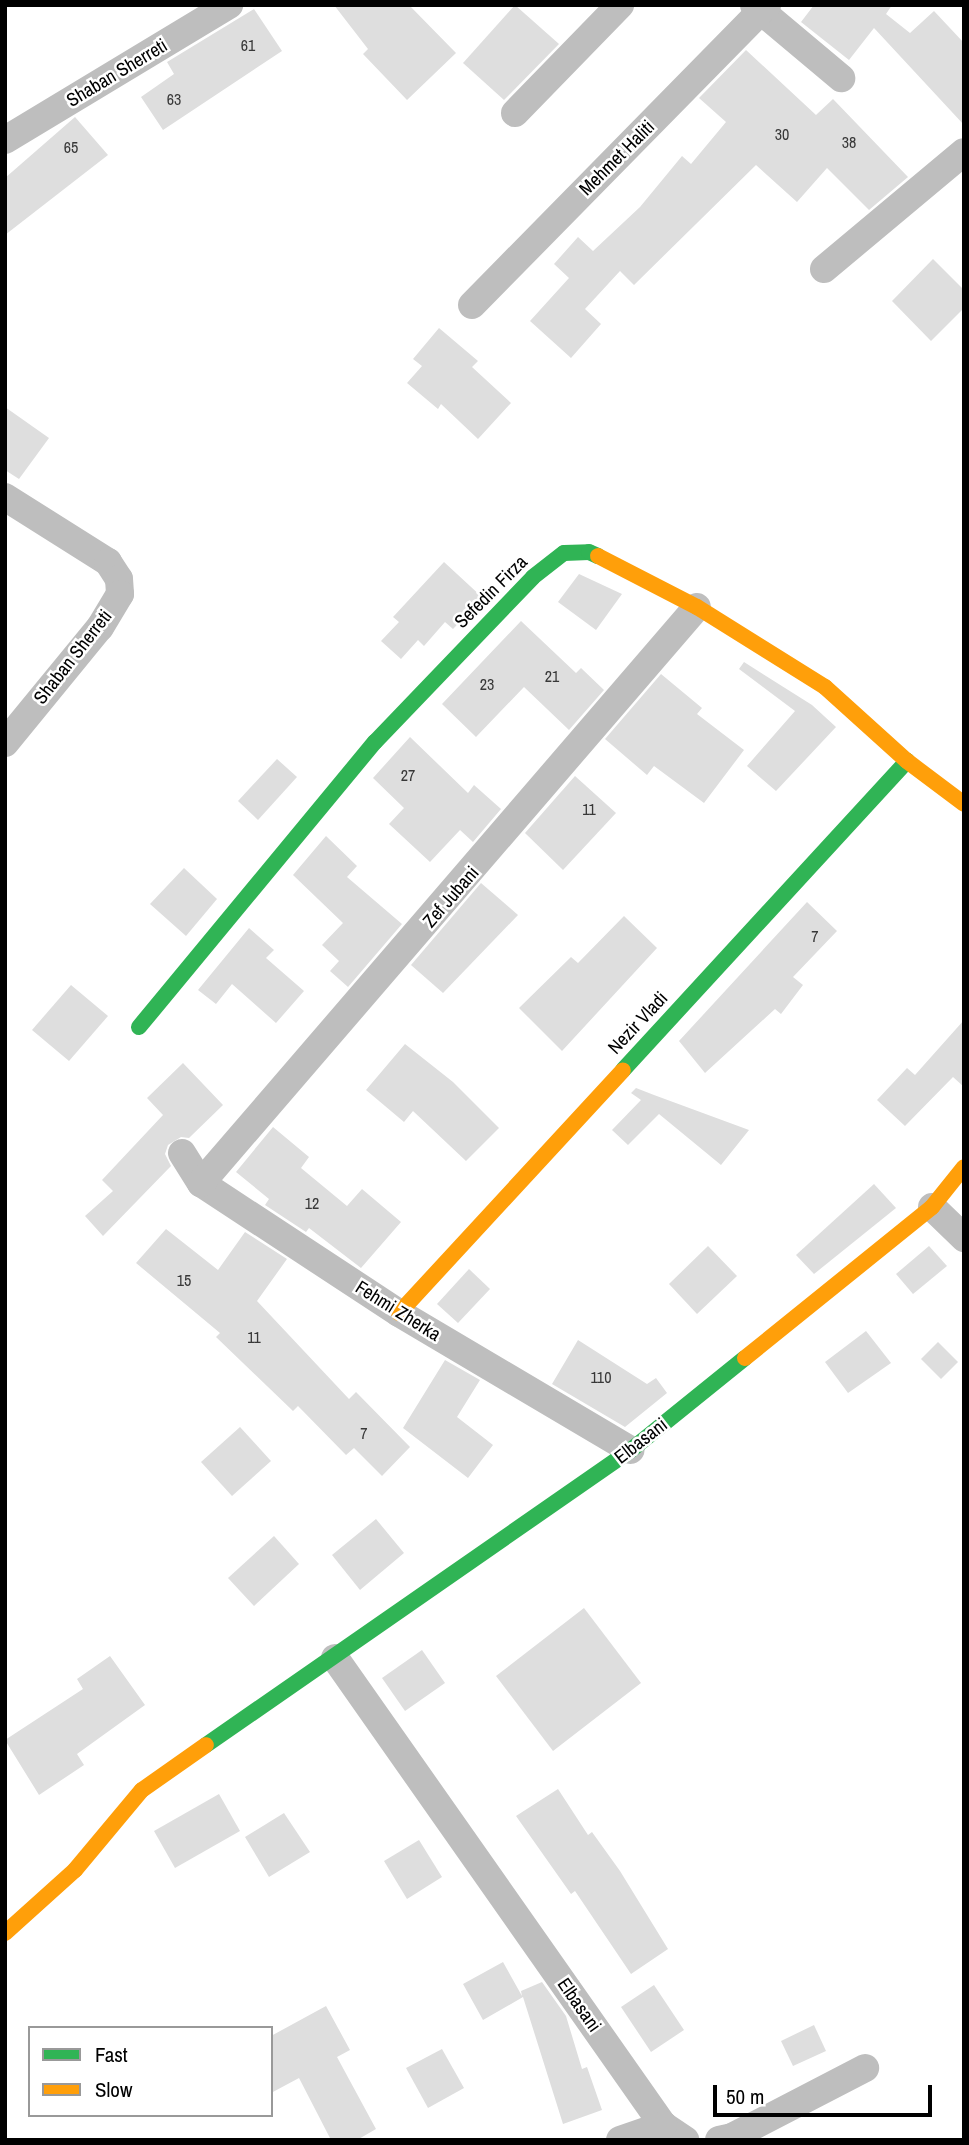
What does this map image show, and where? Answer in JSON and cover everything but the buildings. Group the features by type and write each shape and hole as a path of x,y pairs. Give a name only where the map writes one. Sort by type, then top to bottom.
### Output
{"street":[{"name":"Shaban Sherreti","path":"5,141 229,5"},
{"path":"515,113 620,5"},
{"path":"761,7 841,78"},
{"name":"Mehmet Haliti","path":"472,305 761,7"},
{"path":"824,269 964,152"},
{"name":"Shaban Sherreti","path":"5,497 108,562 119,579 120,594 100,627 5,743"},
{"name":"Sefedin Firza","path":"139,1027 375,741 533,577 564,553 589,552 697,607 825,687 907,761 964,804"},
{"name":"Zef Jubani","path":"201,1183 697,607"},
{"name":"Nezir Vladi","path":"399,1313 907,761"},
{"name":"Fehmi Zherka","path":"182,1153 201,1183 399,1313 631,1450"},
{"name":"Elbasani","path":"5,1933 75,1870 142,1790 631,1450 932,1207 964,1167"},
{"path":"932,1207 964,1238"},
{"name":"Elbasani","path":"335,1657 674,2133"},
{"path":"719,2140 732,2137 865,2068"},
{"path":"620,2140 674,2133"}],"traffic: fast":[{"path":"139,1027 375,742 533,577 564,553 589,552 598,556"},
{"path":"623,1070 907,761"},
{"path":"206,1745 631,1450 745,1358"}],"traffic: slow":[{"path":"598,556 697,607 825,687 907,761 964,804"},
{"path":"399,1313 623,1070"},
{"path":"745,1358 932,1207 964,1167"},
{"path":"5,1933 75,1870 142,1790 206,1745"}]}
